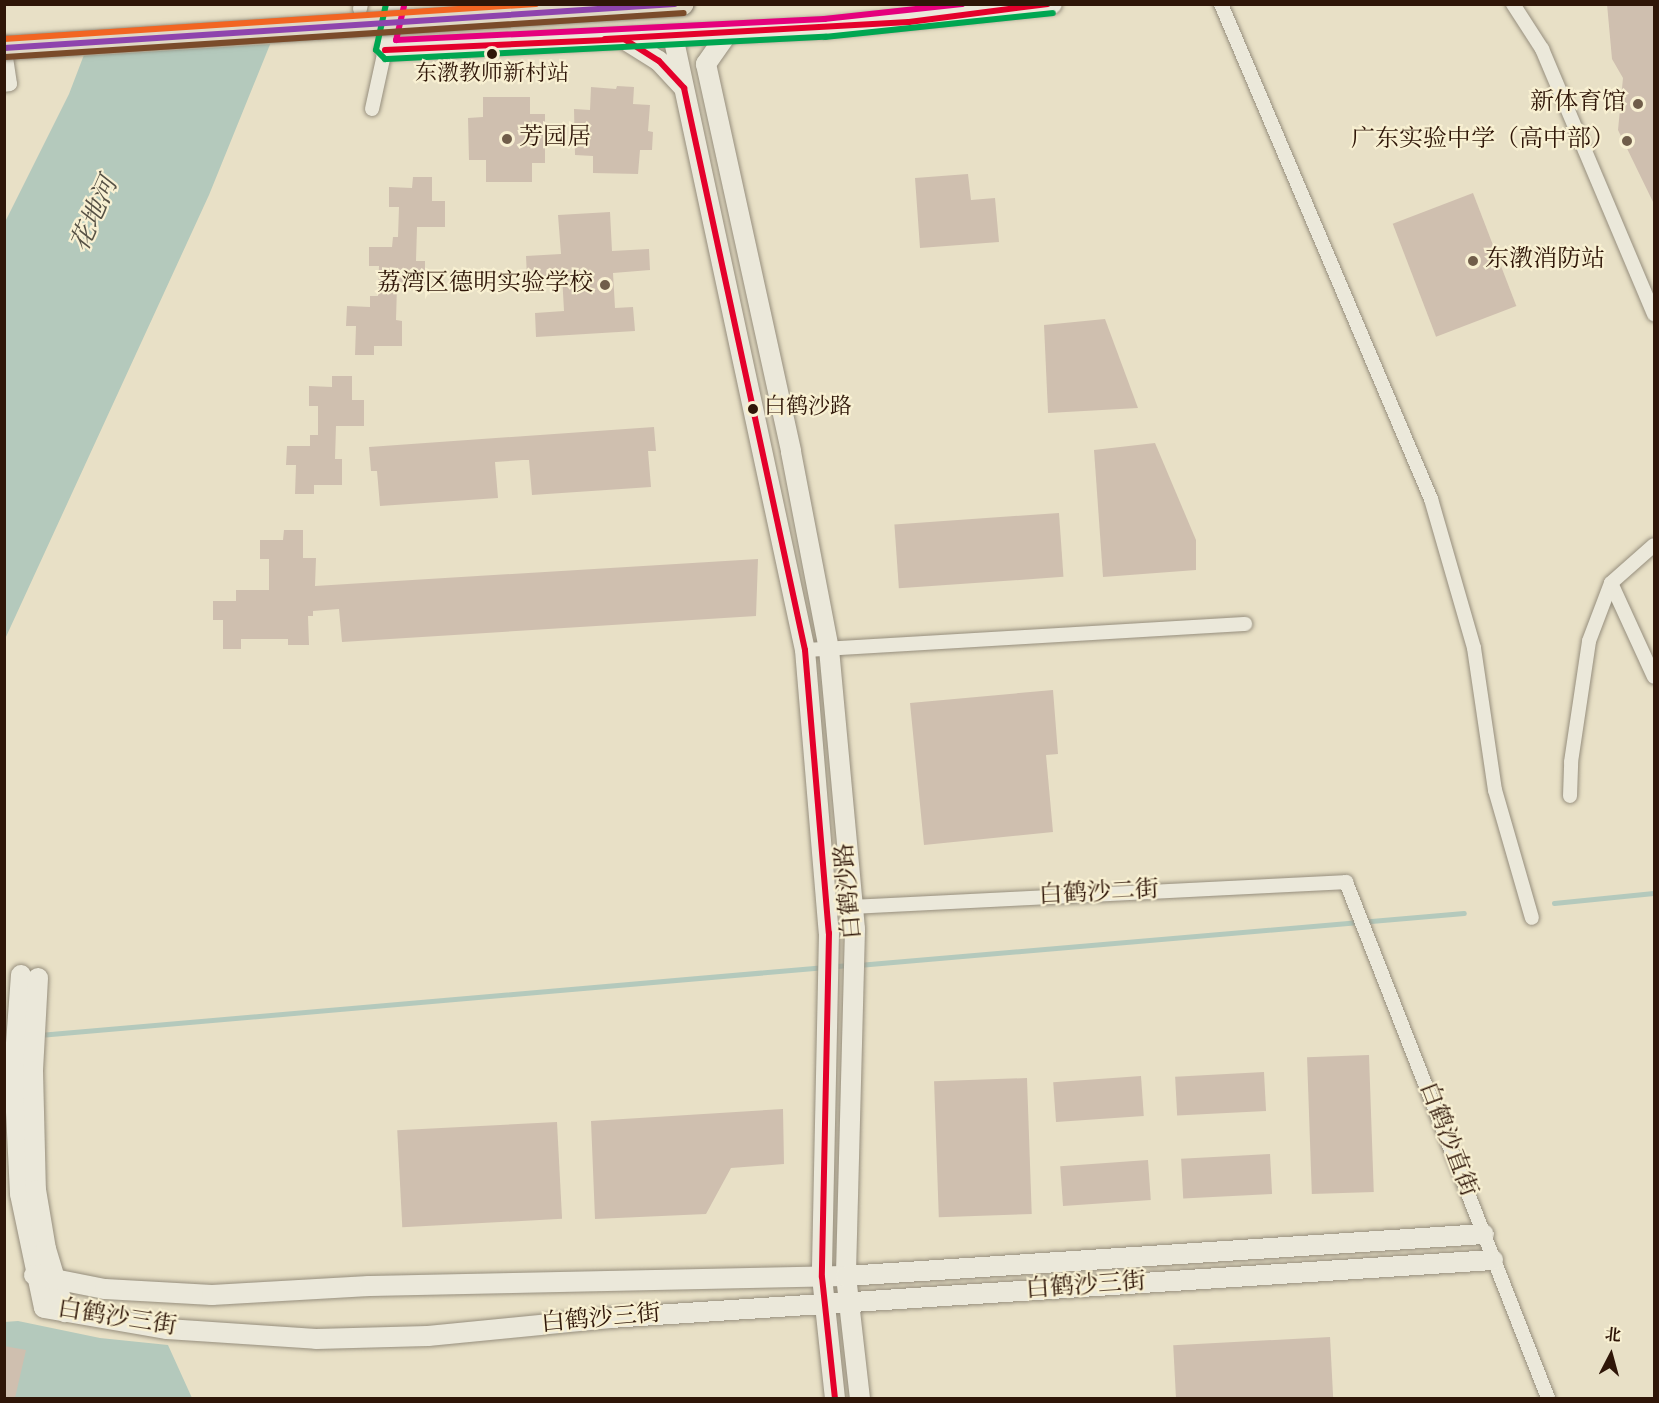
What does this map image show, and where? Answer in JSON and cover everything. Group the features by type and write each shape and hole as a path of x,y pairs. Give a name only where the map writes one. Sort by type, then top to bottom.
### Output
{"main road":[{"path":"4,46 683,4"}],"street":[{"path":"372,109 395,4"},
{"name":"白鹤沙路","path":"669,4 673,36 805,650 829,933 831,1012 822,1277 835,1398"},
{"path":"385,50 727,34 909,22 1052,4"},
{"path":"1221,4 1431,498 1474,648 1494,789 1532,918"},
{"path":"1514,4 1542,49 1654,314"},
{"path":"714,108 706,64 727,34"},
{"path":"673,36 714,108"},
{"path":"624,39 659,61 684,88"},
{"path":"4,46 10,84 4,85"},
{"name":"白鹤沙路","path":"714,108 791,452 829,649 855,929 855,1010 846,1276 860,1398"},
{"path":"1570,796 1571,762 1589,641 1611,583 1654,545"},
{"path":"1611,583 1654,677"},
{"path":"805,650 1245,624"},
{"name":"白鹤沙二街","path":"853,907 1346,882"},
{"name":"白鹤沙直街","path":"1346,882 1548,1398"},
{"path":"29,985 23,1071 20,1194 34,1275"},
{"path":"23,1071 36,1190 65,1312"},
{"name":"白鹤沙三街","path":"1484,1234 846,1276 369,1286 212,1295 105,1289 34,1275 44,1308 167,1329 316,1339 428,1336 610,1318 1493,1260"}],"water":[{"name":"花地河","path":"103,5 286,5 209,195 5,639 5,222 69,94"},
{"path":"18,1321 100,1338 168,1345 192,1398 5,1398 4,1322"}],"pier":[{"path":"100,4 289,4 273,44 80,56"}],"building":[{"name":"新体育馆","path":"1607,4 1654,4 1654,204 1618,130 1623,78 1612,59"},
{"name":"芳园居","path":"617,86 634,87 633,104 650,105 648,131 653,132 652,150 640,150 638,174 593,173 593,156 575,155 574,109 590,110 591,87 616,89"},
{"name":"芳园居","path":"483,97 530,97 530,114 545,114 545,163 532,163 532,182 486,182 486,160 469,160 468,118 483,117"},
{"path":"968,174 971,200 995,198 999,242 920,248 915,178"},
{"path":"413,177 432,177 432,201 445,201 445,227 417,227 416,261 425,261 425,286 397,286 396,320 402,321 402,346 374,346 374,355 355,355 356,326 346,326 347,306 370,307 370,296 378,296 379,266 369,266 369,247 392,247 393,237 398,237 399,207 389,207 389,187 412,188"},
{"path":"1473,193 1516,306 1436,337 1393,224"},
{"path":"610,212 612,251 649,249 650,270 613,273 615,308 633,307 635,331 536,337 535,313 564,311 562,275 527,277 526,256 561,254 558,215"},
{"path":"1105,319 1138,408 1048,413 1044,325"},
{"path":"332,376 352,376 352,400 364,400 364,426 336,426 335,459 342,459 342,485 314,485 314,494 295,494 296,465 286,465 287,446 310,446 310,435 318,435 318,406 309,406 309,386 332,387"},
{"path":"654,427 656,451 648,451 651,487 532,495 529,460 523,460 495,462 498,498 380,506 377,471 371,471 369,447"},
{"path":"1155,443 1196,540 1196,570 1103,577 1094,450"},
{"path":"1059,513 1063,577 899,588 894,525"},
{"path":"284,530 303,530 303,558 316,558 315,586 758,559 756,616 342,642 339,609 313,611 313,616 308,616 309,645 288,645 288,639 241,639 241,649 223,649 223,620 213,620 213,601 236,601 236,590 269,590 269,559 260,559 260,540 283,540"},
{"path":"1053,690 1058,754 1046,755 1053,832 924,845 910,703"},
{"path":"1369,1055 1374,1192 1312,1194 1307,1057"},
{"path":"1264,1072 1266,1111 1177,1116 1175,1077"},
{"path":"1141,1076 1144,1116 1056,1122 1053,1082"},
{"path":"1027,1078 1032,1214 939,1217 934,1081"},
{"path":"783,1109 784,1164 731,1168 706,1214 595,1219 591,1121"},
{"path":"557,1122 562,1219 402,1227 397,1130"},
{"path":"1270,1154 1272,1194 1183,1199 1181,1159"},
{"path":"1148,1160 1151,1200 1063,1206 1060,1166"},
{"path":"1330,1337 1333,1398 1176,1398 1173,1345"},
{"path":"4,1346 26,1350 15,1398 4,1398"}],"waterway":[{"path":"1554,903 1654,893"},
{"path":"858,965 1464,913"},
{"path":"39,1035 849,965"}],"transit line":[{"path":"386,4 376,50 385,59 825,37 1053,13"},
{"path":"4,39 536,4"},
{"path":"4,48 675,4"},
{"path":"404,6 396,40 824,19 962,4"},
{"path":"605,39 909,22 1048,4"},
{"path":"5,57 684,13"},
{"path":"385,50 624,39 659,61 684,88 805,650 829,933 822,1277 835,1398"}],"place":[{"name":"东漖教师新村站","path":"492,54"},
{"name":"新体育馆","path":"1638,104"},
{"name":"芳园居","path":"507,139"},
{"name":"广东实验中学（高中部）","path":"1627,141"},
{"name":"东漖消防站","path":"1473,261"},
{"name":"荔湾区德明实验学校","path":"605,285"},
{"name":"白鹤沙路","path":"753,409"}]}
